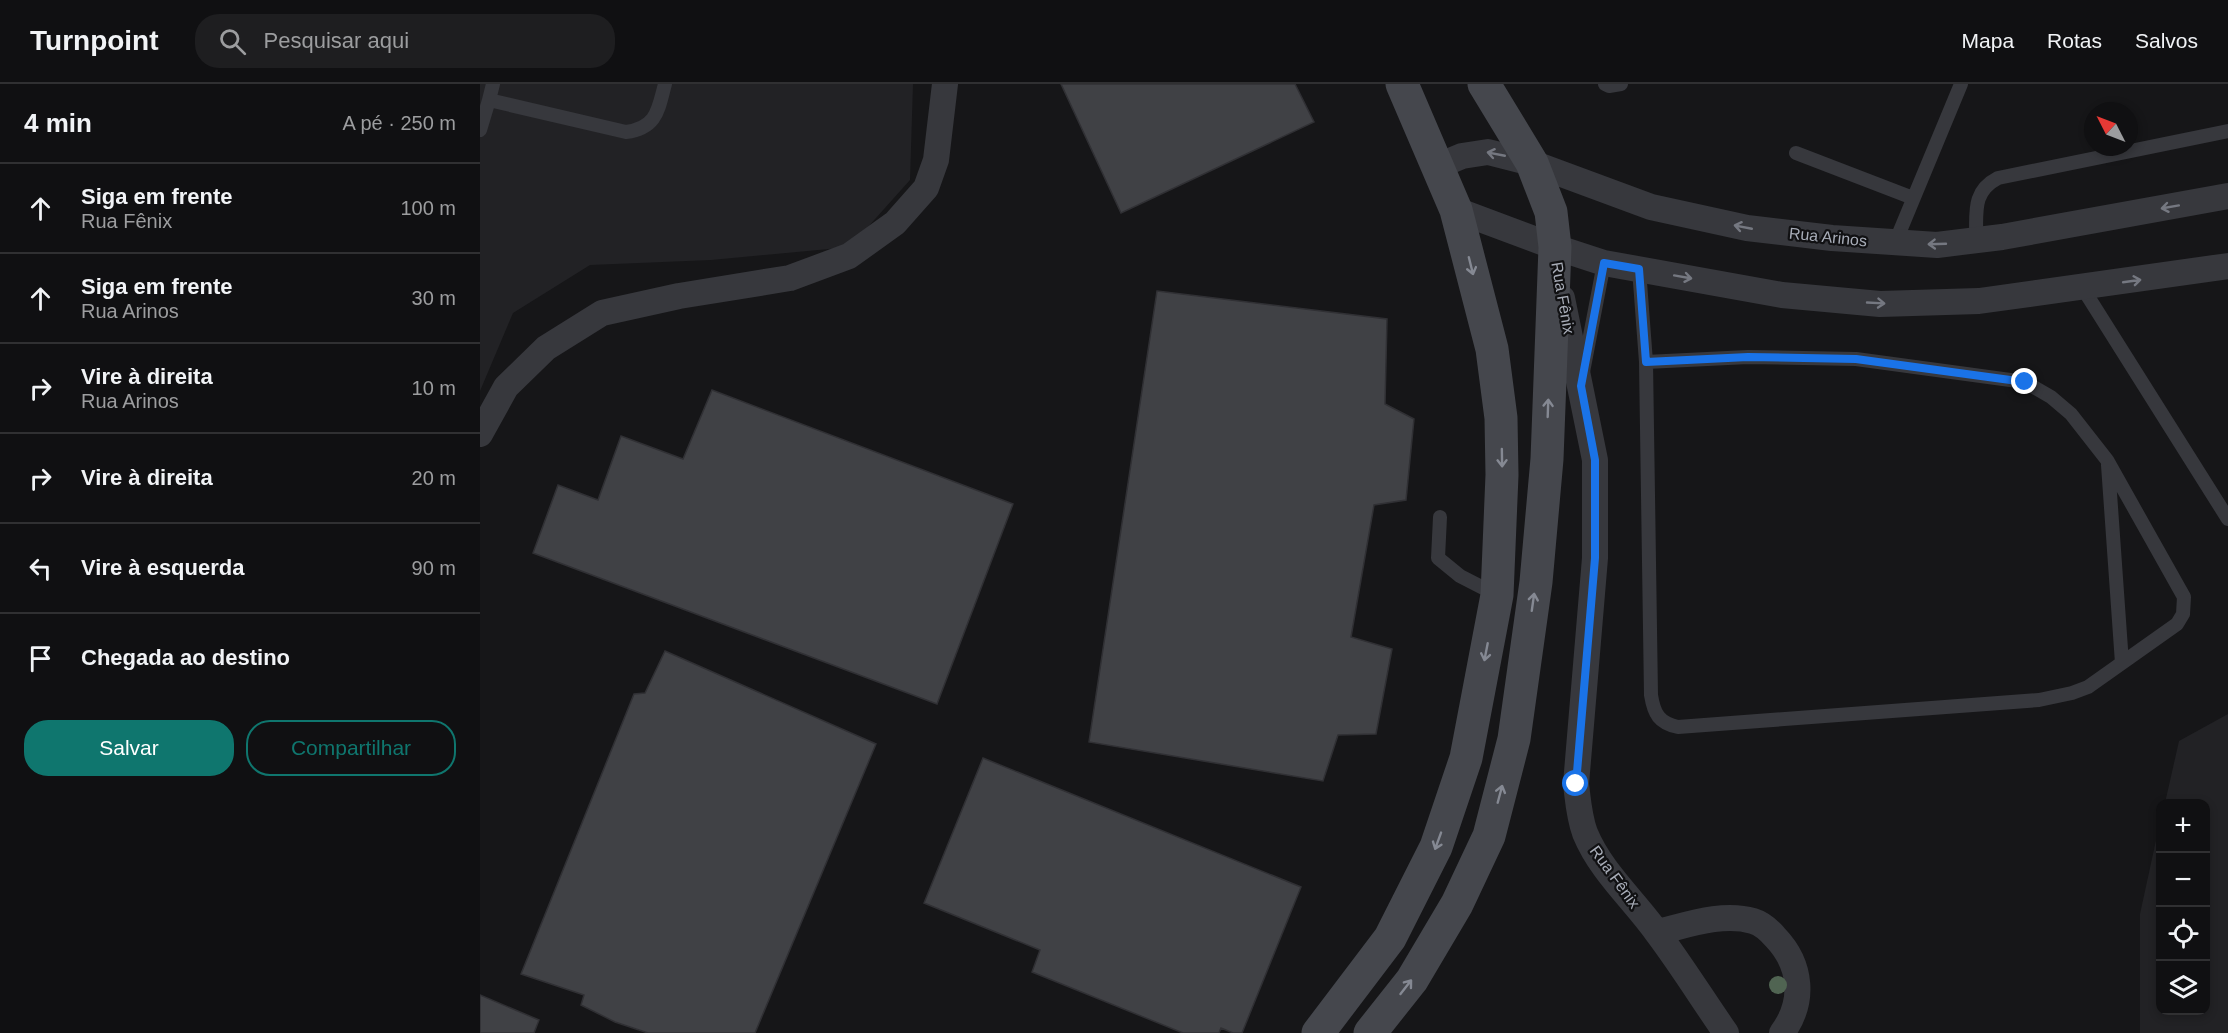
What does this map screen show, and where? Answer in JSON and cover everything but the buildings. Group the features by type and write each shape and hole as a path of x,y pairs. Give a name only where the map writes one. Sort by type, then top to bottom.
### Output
{"main road":[{"path":"1318,1033 1390,938 1436,847 1466,758 1497,595 1502,475 1501,418 1492,349 1456,210 1402,84"},
{"path":"1370,1033 1412,980 1457,904 1489,836 1514,740 1536,582 1546,470 1555,247 1551,212 1532,163 1484,84"}],"street":[{"path":"480,435 506,387 546,348 602,313 679,296 790,278 849,256 896,223 926,188 936,160 945,84"},
{"name":"Rua Arinos","path":"1438,166 1462,156 1488,152 1532,163 1651,207 1747,228 1832,238 1937,245 2228,196"},
{"path":"1456,210 1604,263 1782,295 1880,304 1979,301 2228,266"},
{"name":"Rua Fênix","path":"1555,247 1564,314 1595,460 1595,558 1576,784 1579,812 1594,851 1616,882 1658,932 1726,1033"},
{"path":"1658,932 1708,920 1735,918 1753,921 1764,926 1783,945 1794,965 1799,983 1798,1002 1791,1021 1782,1033"}],"lane":[{"path":"480,130 493,84"},
{"path":"489,100 626,132 639,130 650,123 657,113 665,84"},
{"path":"1605,84 1616,86 1621,84"},
{"path":"1895,243 1961,84"},
{"path":"1976,240 1977,200 1980,192 1998,178 2228,131"},
{"path":"1796,153 1913,198"},
{"path":"1581,386 1604,263"},
{"path":"1639,269 1646,362 1652,695 1653,710 1666,724 1678,727 2039,700 2088,687 2178,624 2185,606 2184,597 2107,460 2071,414 2051,397 2025,382 1856,359 1748,357 1646,362"},
{"path":"2082,287 2228,519"},
{"path":"2107,460 2122,663"},
{"path":"1440,517 1438,558 1460,576 1497,595"}],"shaded area":[{"path":"480,84 913,84 910,180 850,247 711,260 590,265 513,313 480,391"},
{"path":"2228,714 2228,1033 2140,1033 2140,914 2156,840 2156,1015 2210,1015 2210,799 2166,799 2179,741"}],"route":[{"path":"1576,784 1595,558 1595,460 1581,386 1604,263 1639,269 1646,362 1748,357 1856,359 2025,382"}]}
